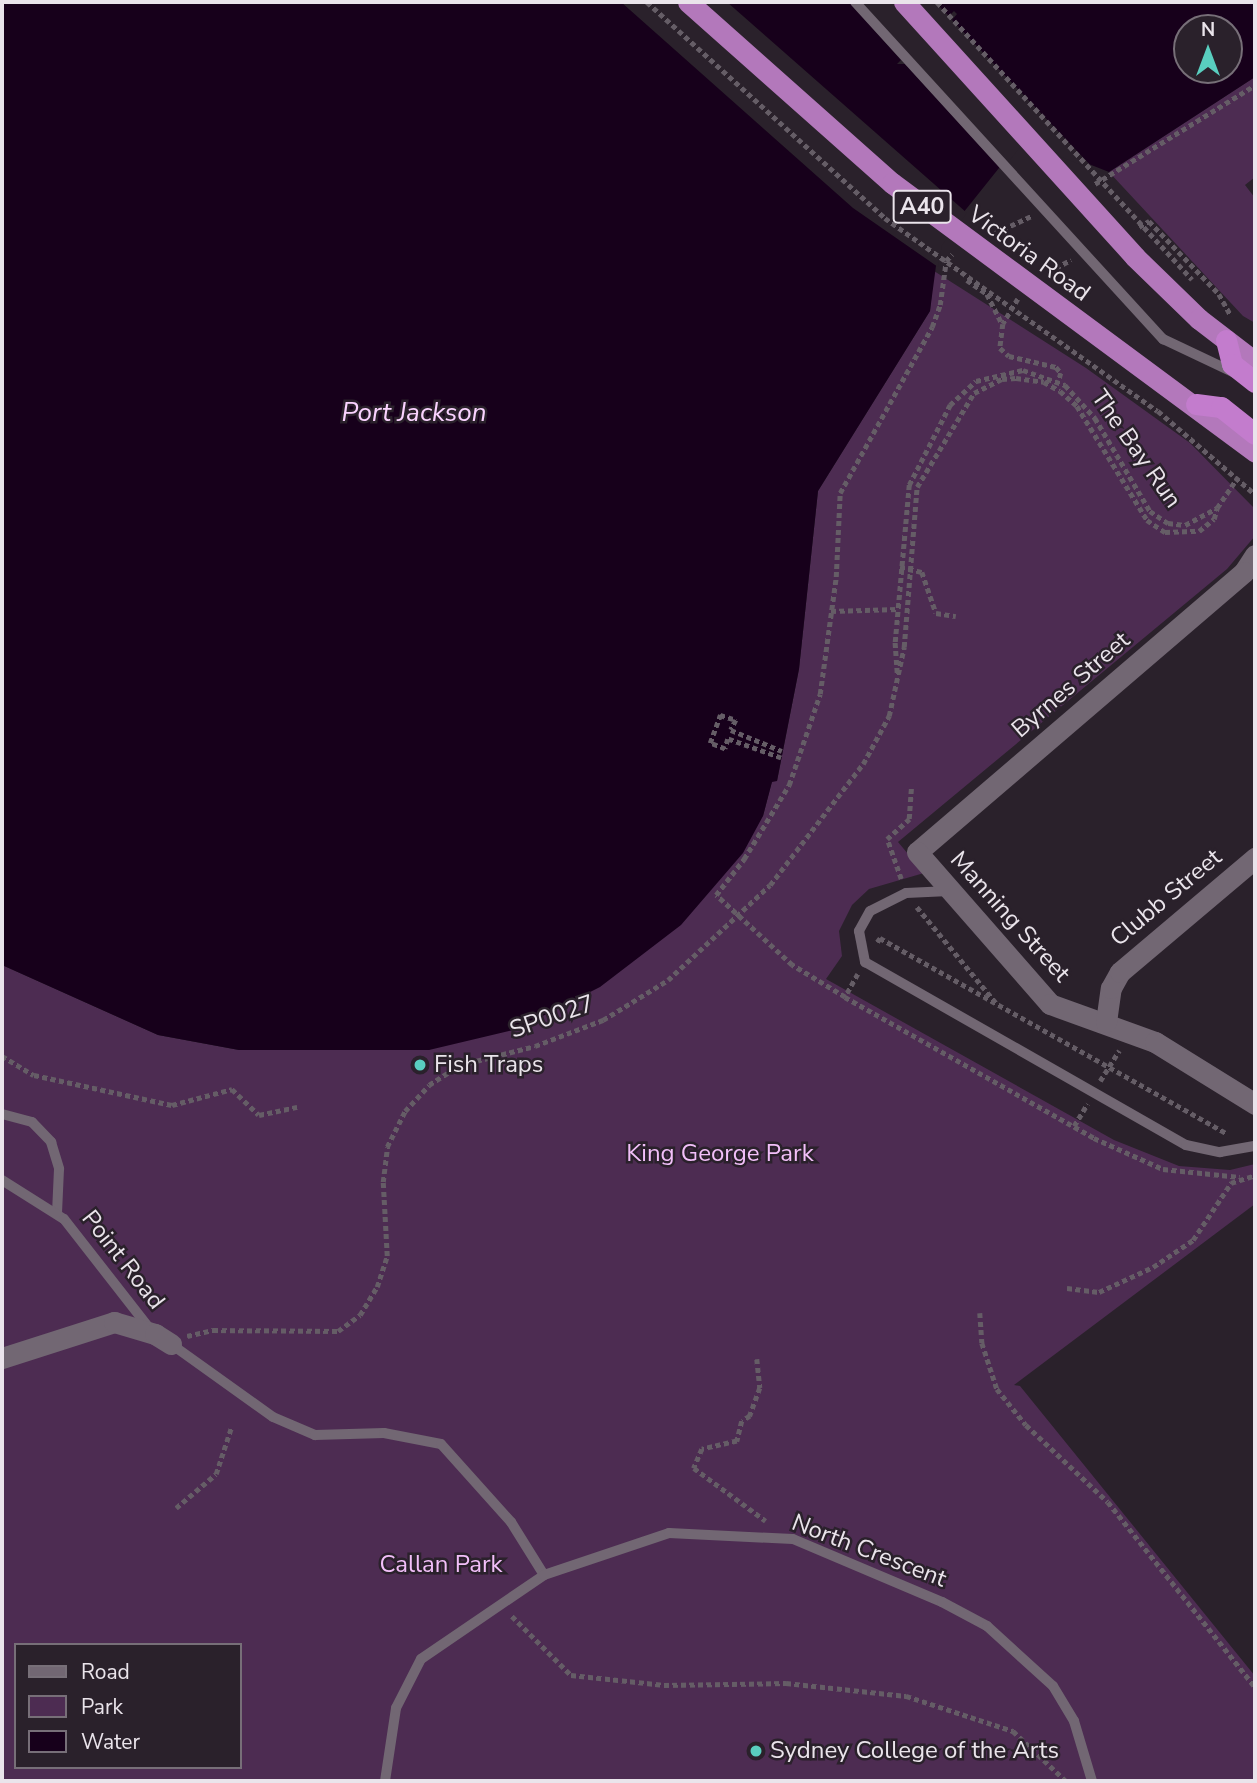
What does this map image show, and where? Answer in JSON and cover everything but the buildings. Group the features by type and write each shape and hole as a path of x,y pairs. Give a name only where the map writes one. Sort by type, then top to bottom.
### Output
{"highway":[{"name":"Victoria Road","path":"688,2 902,191 1007,272 1196,404 1255,452"},
{"path":"904,2 1135,257 1226,332 1232,364 1254,374"},
{"path":"1196,404 1221,407 1255,434"}],"street":[{"name":"Byrnes Street","path":"917,852 1244,572 1255,555"},
{"name":"Manning Street","path":"917,852 1042,997 1069,1012 1131,1031 1182,1057 1255,1104"},
{"name":"Clubb Street","path":"1106,1022 1111,988 1120,972 1255,858"},
{"path":"2,1358 114,1322 163,1339"}],"lane":[{"path":"855,2 1163,339 1200,359 1254,374"},
{"path":"950,891 906,893 870,912 859,931 865,962 1195,1149 1220,1152 1255,1146"},
{"name":"Point Road","path":"2,1114 32,1122 51,1142 60,1169 57,1213"},
{"name":"Point Road","path":"2,1180 57,1213 163,1339 273,1417 314,1435 384,1433 441,1444 511,1522 544,1575"},
{"name":"North Crescent","path":"385,1781 396,1708 410,1674 421,1659 503,1607 544,1575 669,1533 793,1539 942,1602 1006,1641 1053,1686 1074,1721 1092,1781"}],"path":[{"path":"936,2 1198,285"},
{"path":"1088,188 1255,85"},
{"path":"987,237 1044,209"},
{"path":"1127,233 1149,221 1219,294 1226,332"},
{"path":"965,248 946,261 940,305 932,327 840,494 831,611 820,694 789,785 744,859 716,895 792,965 1074,1127 1163,1169 1240,1177 1255,1175"},
{"path":"1044,276 1082,255"},
{"path":"967,280 987,294 1003,324 1004,352 1056,367 1061,373 1059,380 1079,395 1158,519 1185,525 1217,508"},
{"path":"1003,324 1026,291"},
{"path":"1207,294 1226,332"},
{"name":"The Bay Run","path":"897,681 900,567 911,478 950,405 990,374 1023,370 1059,380"},
{"name":"The Bay Run","path":"840,796 889,716 897,681 917,488 928,464 974,393 1002,379 1044,382 1068,397 1157,528 1176,535 1199,531 1214,519 1217,508 1238,477"},
{"path":"1158,411 1255,494"},
{"path":"900,567 922,572 936,613 956,616"},
{"path":"831,611 898,609"},
{"path":"781,758 729,739 725,749 710,743 720,715 736,720 731,730 782,751"},
{"name":"SP0027","path":"163,1339 213,1330 338,1331 360,1315 377,1287 387,1256 383,1182 387,1147 405,1111 429,1085 460,1065 535,1046 603,1020 668,980 770,885 840,796"},
{"path":"906,893 997,1005"},
{"path":"845,997 880,938 1108,1069 1230,1135"},
{"path":"1074,1127 1131,1031"},
{"path":"2,1056 34,1075 172,1105 232,1089 259,1115 297,1107"},
{"path":"1067,1288 1099,1292 1186,1246 1240,1177"},
{"path":"981,1313 982,1343 997,1389 1108,1502 1255,1687"},
{"path":"757,1359 760,1388 750,1416 742,1421 737,1441 702,1449 694,1468 719,1490 793,1539"},
{"path":"176,1508 216,1474 230,1428"},
{"path":"503,1607 571,1675 664,1685 786,1683 906,1696 1013,1731 1066,1781"}],"green space":[{"path":"1255,77 1255,177 1245,185 1255,198 1255,323 1243,316 1109,172"},
{"path":"934,271 1086,368 1190,443 1255,509 1255,536 1227,569 898,842 924,873 869,889 852,905 839,931 842,956 826,979 1114,1140 1179,1166 1230,1170 1255,1164 1255,1204 1014,1385 1020,1386 1255,1676 1255,1781 2,1781 2,965 158,1035 239,1050 429,1050 763,816 772,781 777,781 799,669 818,491 930,311"}],"water":[{"name":"Port Jackson","path":"2,2 1255,2 1255,77 1109,172 1023,138 939,243 930,311 818,491 799,669 777,781 772,782 763,816 743,853 681,925 600,987 517,1029 429,1050 239,1050 158,1035 2,965"}],"pier":[{"path":"621,2 727,2 967,213 942,245 938,267 853,208"},
{"path":"849,2 935,2 949,16 954,11 957,14 952,20 1096,171 1024,142 1002,170 905,64 897,64 901,60"}],"place":[{"name":"Fish Traps","path":"420,1065"},
{"name":"Sydney College of the Arts","path":"756,1751"}],"park label":[{"name":"King George Park","path":"720,1154"},
{"name":"Callan Park","path":"441,1565"}]}
